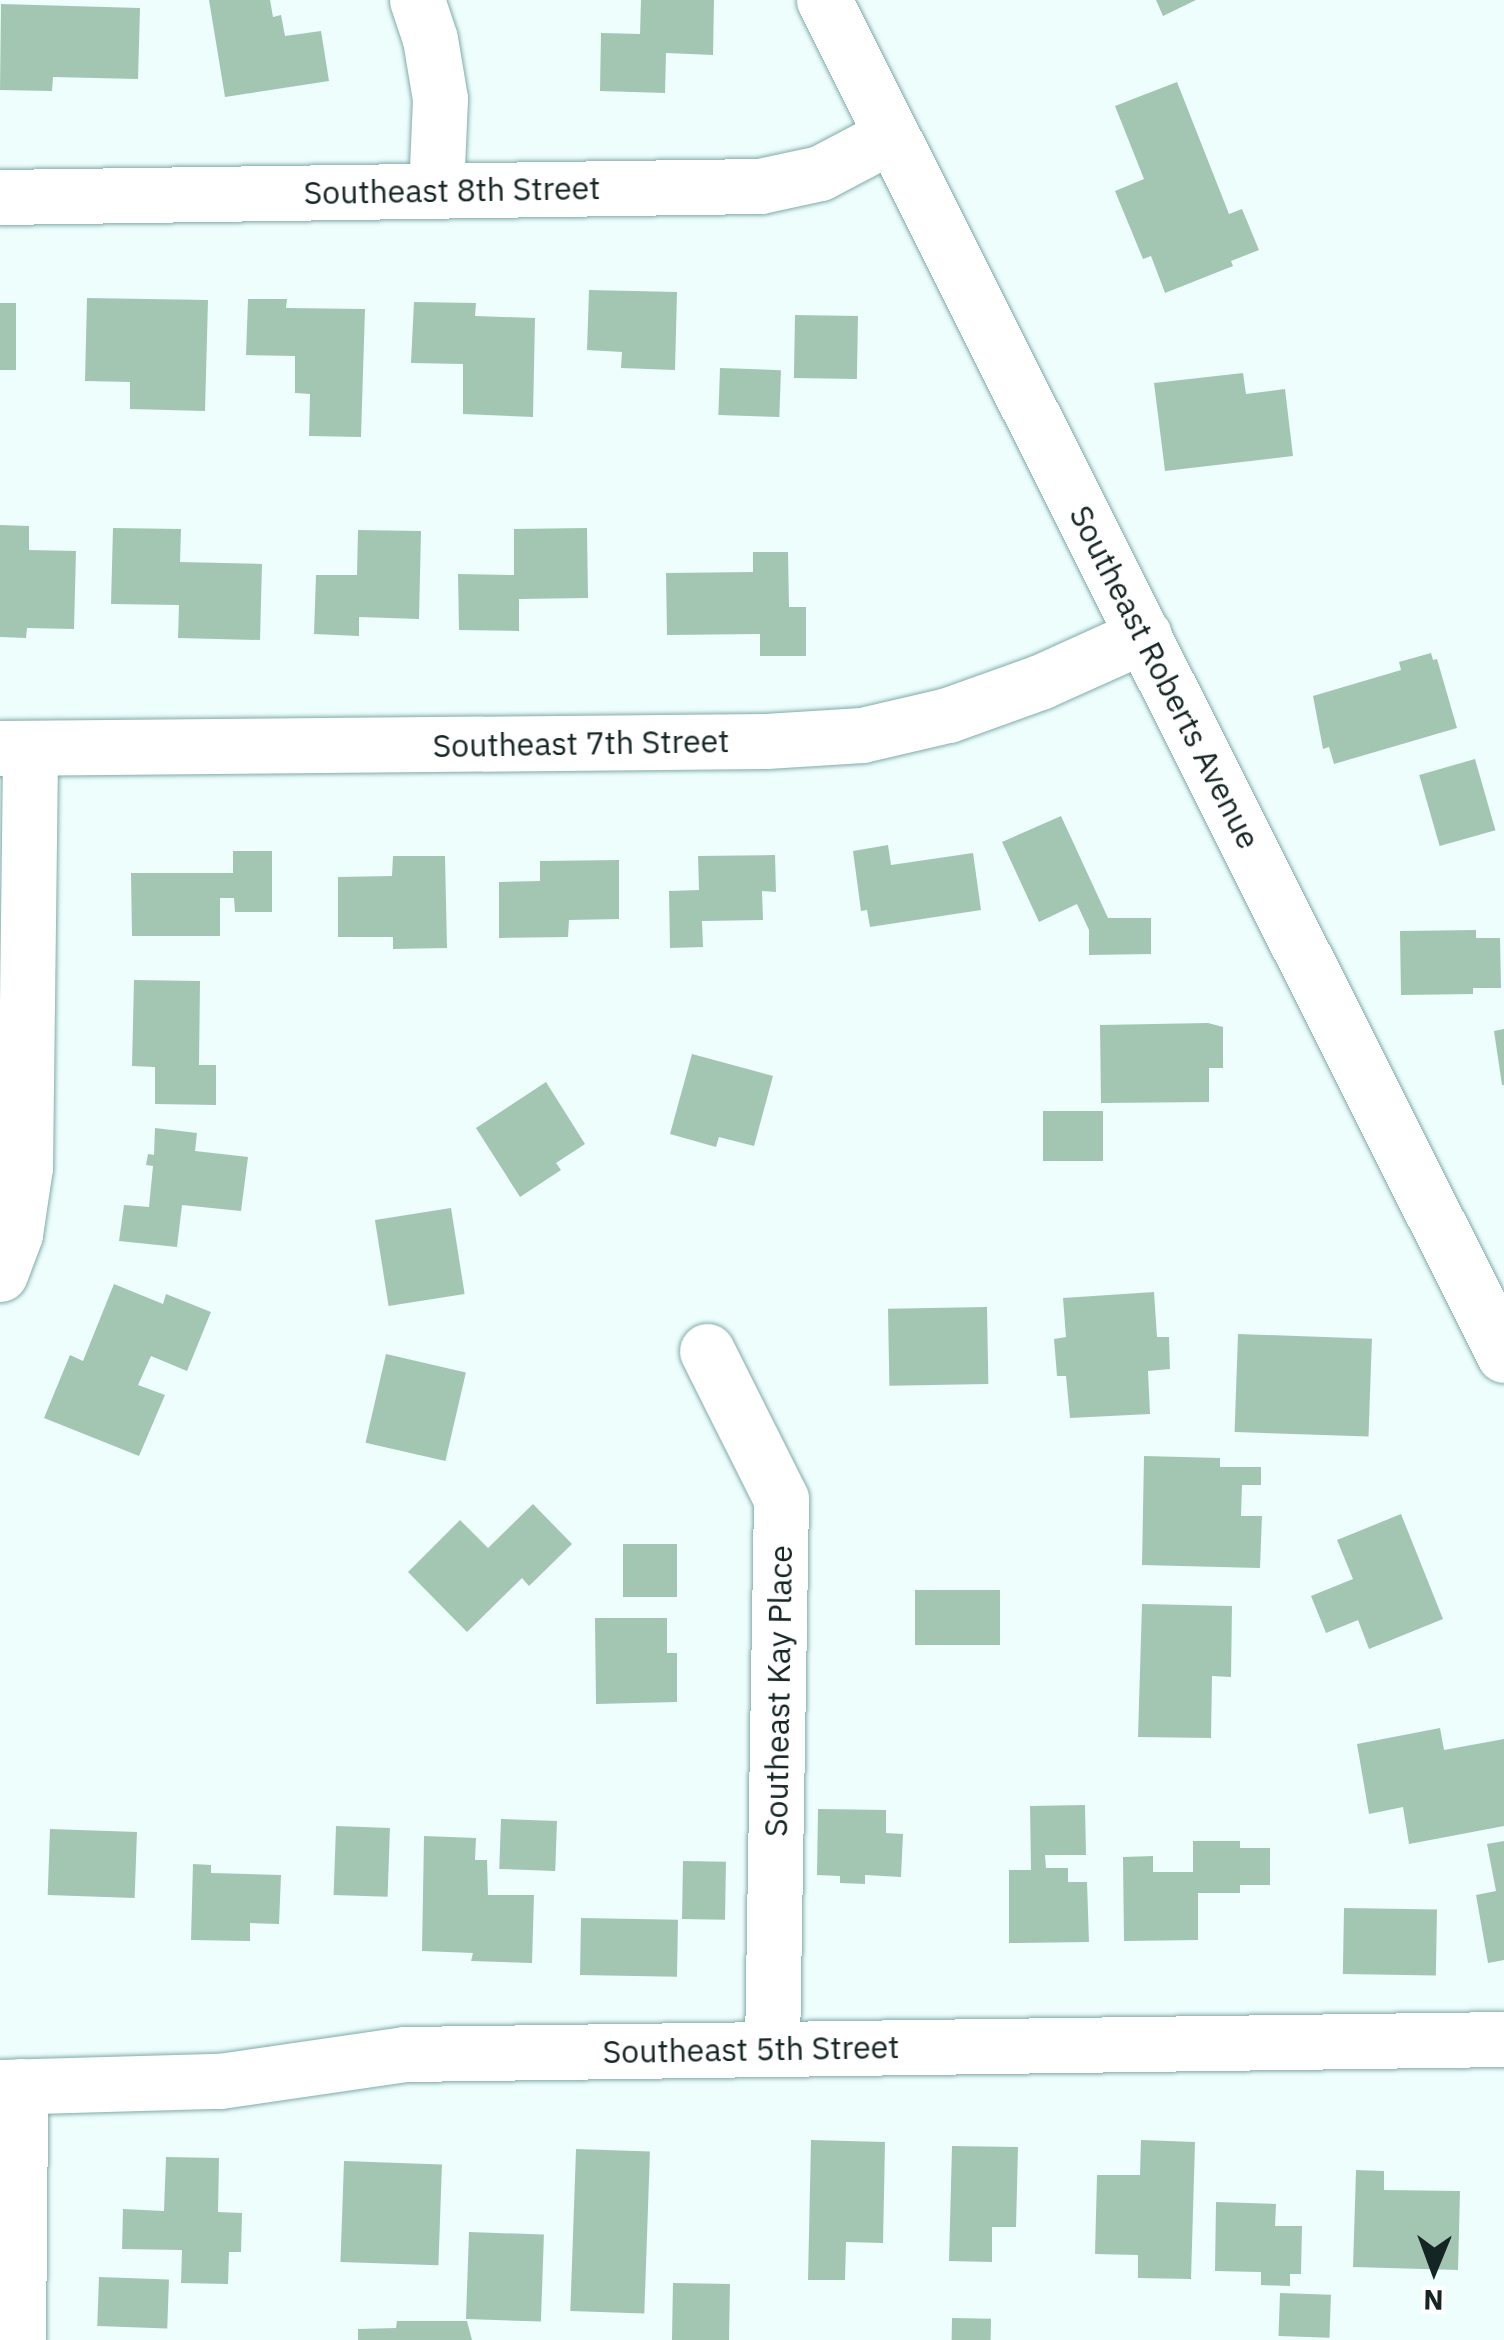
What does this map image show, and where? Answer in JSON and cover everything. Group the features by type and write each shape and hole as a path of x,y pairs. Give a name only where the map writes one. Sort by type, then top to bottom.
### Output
{"street":[{"path":"416,0 430,38 440,99 436,189"},
{"name":"Southeast Roberts Avenue","path":"824,0 1504,1355"},
{"name":"Southeast 8th Street","path":"0,197 760,186 820,173 892,135"},
{"name":"Southeast 7th Street","path":"15,748 766,741 862,735 948,715 1022,688 1144,634"},
{"path":"0,1274 16,1234 25,1167 15,748"},
{"name":"Southeast Kay Place","path":"707,1351 782,1500 772,2048"},
{"name":"Southeast 5th Street","path":"10,2086 220,2081 405,2054 1504,2039"},
{"path":"10,2086 18,2340"}],"building":[{"path":"209,0 270,0 273,17 281,15 285,36 321,31 329,81 225,97"},
{"path":"641,0 714,0 713,55 666,53 665,93 600,91 601,33 640,34"},
{"path":"1156,0 1196,0 1163,16"},
{"path":"1,4 140,8 138,79 53,77 52,91 0,90"},
{"path":"1177,82 1229,214 1242,209 1259,250 1231,261 1233,266 1165,293 1151,256 1143,259 1115,191 1144,179 1115,106"},
{"path":"589,290 677,292 675,370 621,368 622,352 587,350"},
{"path":"87,298 208,300 205,411 130,409 130,382 85,381"},
{"path":"248,299 287,299 286,308 365,309 361,437 309,436 310,394 295,393 295,356 246,355"},
{"path":"414,302 476,303 475,316 535,318 533,417 463,414 463,364 411,363"},
{"path":"0,303 16,303 16,370 0,370"},
{"path":"795,315 858,316 857,379 794,378"},
{"path":"720,368 781,370 779,417 718,415"},
{"path":"1243,373 1246,394 1285,389 1293,456 1165,471 1154,383"},
{"path":"0,525 29,526 29,550 76,551 74,629 27,628 26,638 0,637"},
{"path":"113,528 181,529 180,562 262,564 260,640 178,638 179,605 111,604"},
{"path":"587,528 588,598 519,599 519,631 459,630 458,574 514,575 514,529"},
{"path":"358,530 421,531 419,619 359,617 359,636 314,634 316,575 357,575"},
{"path":"753,552 788,552 789,607 806,607 806,656 760,656 760,634 667,635 666,573 753,572"},
{"path":"1431,653 1433,660 1437,659 1457,728 1334,764 1329,747 1323,749 1313,696 1401,670 1399,662"},
{"path":"1475,759 1495,830 1440,846 1419,775"},
{"path":"1061,816 1108,918 1151,918 1151,954 1089,955 1089,930 1077,904 1039,922 1002,842"},
{"path":"888,845 891,865 973,853 981,910 870,927 867,910 861,911 853,851"},
{"path":"233,851 272,851 272,912 235,912 234,898 220,898 220,936 132,936 131,873 233,873"},
{"path":"775,855 776,892 762,891 763,920 702,921 703,947 670,948 669,891 699,890 698,856"},
{"path":"393,856 445,856 447,948 393,949 393,937 338,937 338,877 392,876"},
{"path":"619,860 619,919 569,920 568,937 499,938 499,882 540,881 540,861"},
{"path":"1476,930 1476,938 1500,938 1501,988 1473,988 1473,994 1401,995 1400,931"},
{"path":"134,980 200,981 199,1065 216,1065 216,1105 155,1104 155,1067 132,1066"},
{"path":"1208,1023 1223,1027 1223,1068 1209,1068 1209,1102 1101,1103 1100,1025"},
{"path":"1504,1029 1504,1085 1502,1085 1494,1031"},
{"path":"692,1054 773,1076 754,1146 719,1137 716,1147 670,1134"},
{"path":"546,1082 585,1144 556,1163 561,1170 520,1197 476,1128"},
{"path":"1043,1111 1103,1111 1103,1161 1043,1161"},
{"path":"155,1128 197,1133 195,1151 248,1157 241,1211 182,1205 177,1247 119,1241 124,1205 149,1207 153,1166 146,1165 148,1154 154,1155"},
{"path":"451,1208 465,1294 389,1306 375,1220"},
{"path":"114,1284 163,1304 166,1294 211,1312 187,1371 151,1356 138,1385 165,1395 139,1456 44,1418 70,1355 83,1361"},
{"path":"1154,1292 1157,1337 1169,1337 1170,1369 1148,1371 1150,1414 1070,1418 1066,1376 1057,1376 1054,1339 1066,1337 1063,1298"},
{"path":"987,1307 988,1384 889,1386 888,1309"},
{"path":"1238,1334 1372,1339 1368,1437 1235,1432"},
{"path":"386,1354 466,1372 445,1461 366,1443"},
{"path":"1144,1456 1220,1458 1220,1467 1261,1467 1261,1485 1242,1485 1241,1516 1262,1516 1260,1568 1142,1565"},
{"path":"533,1504 572,1544 529,1586 522,1578 467,1632 408,1572 460,1520 488,1548"},
{"path":"1401,1514 1443,1619 1369,1649 1358,1620 1326,1633 1311,1596 1353,1579 1337,1540"},
{"path":"623,1544 677,1544 677,1597 623,1597"},
{"path":"915,1590 1000,1590 1000,1645 915,1645"},
{"path":"1142,1604 1232,1606 1231,1677 1212,1676 1211,1738 1138,1737"},
{"path":"595,1618 667,1618 667,1653 677,1653 677,1702 596,1704"},
{"path":"1440,1728 1444,1750 1504,1739 1504,1826 1409,1844 1403,1807 1369,1814 1357,1744"},
{"path":"1085,1805 1086,1855 1045,1855 1046,1868 1068,1868 1068,1882 1087,1882 1089,1942 1009,1943 1009,1870 1031,1870 1030,1806"},
{"path":"818,1809 886,1810 886,1833 903,1834 901,1877 865,1875 865,1884 840,1883 840,1876 817,1875"},
{"path":"501,1819 557,1821 555,1871 499,1869"},
{"path":"336,1826 390,1828 388,1897 334,1895"},
{"path":"50,1829 137,1832 135,1898 48,1895"},
{"path":"424,1836 476,1838 475,1860 487,1860 488,1895 534,1895 532,1963 471,1961 473,1953 422,1951"},
{"path":"1193,1841 1240,1841 1240,1848 1270,1848 1270,1885 1240,1885 1240,1893 1198,1893 1198,1940 1124,1941 1123,1857 1153,1856 1153,1872 1193,1872"},
{"path":"1504,1841 1504,1960 1488,1963 1476,1895 1496,1891 1487,1844"},
{"path":"683,1861 726,1862 725,1920 682,1919"},
{"path":"193,1864 211,1865 211,1873 281,1875 279,1924 250,1923 250,1941 191,1940"},
{"path":"1344,1908 1437,1910 1436,1976 1343,1974"},
{"path":"581,1918 678,1920 677,1977 580,1975"},
{"path":"811,2140 885,2142 883,2243 846,2242 845,2280 808,2280"},
{"path":"1141,2140 1195,2142 1191,2279 1138,2278 1138,2255 1095,2254 1097,2175 1140,2175"},
{"path":"952,2146 1018,2147 1016,2227 992,2227 992,2262 949,2261"},
{"path":"576,2149 650,2152 644,2313 570,2311"},
{"path":"166,2157 219,2158 218,2212 242,2213 241,2252 229,2252 228,2284 181,2283 182,2250 122,2249 123,2209 164,2211"},
{"path":"344,2161 442,2164 438,2265 340,2262"},
{"path":"1356,2170 1384,2171 1384,2190 1460,2191 1458,2270 1353,2267"},
{"path":"1216,2202 1276,2204 1275,2226 1302,2226 1301,2274 1290,2274 1290,2286 1261,2285 1261,2272 1215,2271"},
{"path":"469,2232 544,2235 541,2322 466,2319"},
{"path":"99,2277 169,2279 167,2328 97,2326"},
{"path":"673,2283 730,2284 729,2340 672,2340"},
{"path":"1280,2293 1331,2295 1329,2338 1278,2336"},
{"path":"952,2318 991,2319 991,2340 952,2340"},
{"path":"397,2321 467,2321 472,2340 358,2340 358,2329 396,2328"}]}
